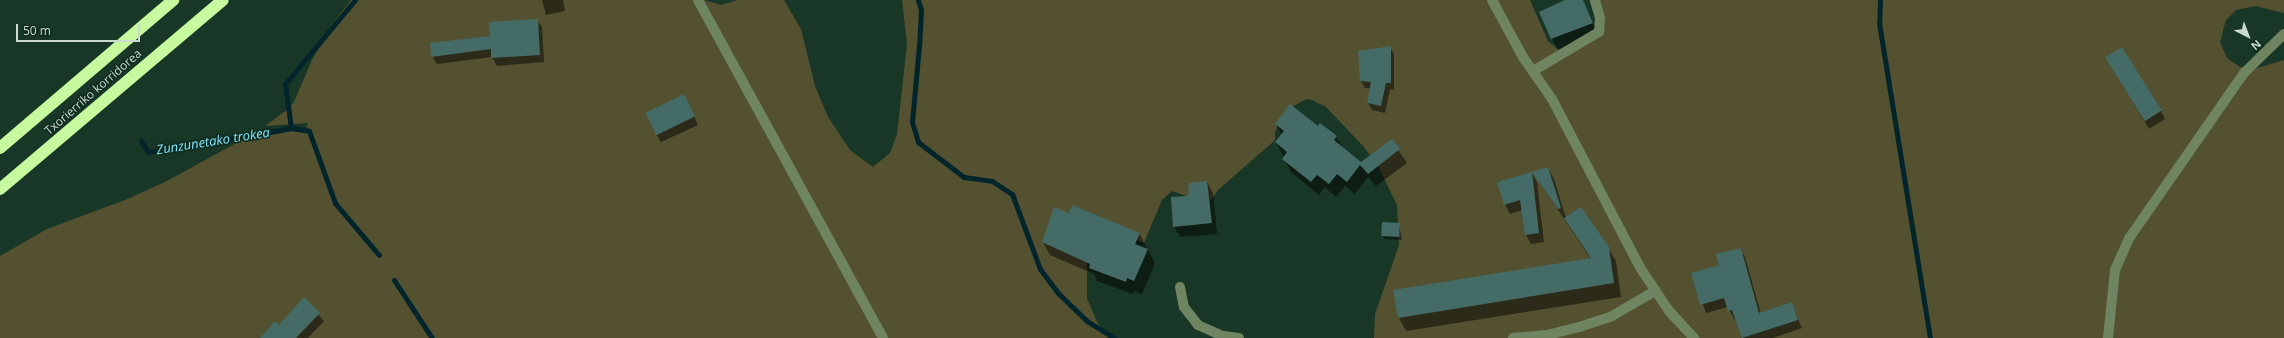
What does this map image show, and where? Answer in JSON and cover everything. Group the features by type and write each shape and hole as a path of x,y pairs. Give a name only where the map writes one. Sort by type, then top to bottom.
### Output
{"highway":[{"name":"Txorierriko korridorea","path":"0,148 173,0"},
{"name":"Txorierriko korridorea","path":"0,189 223,0"}],"street":[{"path":"698,0 883,338"},
{"path":"1492,0 1533,71 1552,99 1655,291 1669,311 1694,338"},
{"path":"1533,71 1599,32 1600,18 1595,0"},
{"path":"2108,338 2115,270 2130,237 2244,73 2284,34"},
{"path":"1180,287 1184,307 1198,325 1223,336 1239,338"},
{"path":"1513,338 1547,335 1599,321 1612,316 1655,291"}],"shaded area":[{"path":"351,0 704,0 721,5 738,0 784,0 801,29 815,86 828,117 850,150 873,167 890,153 897,134 907,44 902,0 1530,0 1548,41 1561,52 1594,31 1597,0 2284,0 2284,13 2255,6 2236,10 2226,20 2220,42 2227,58 2240,67 2254,69 2284,60 2284,338 1374,338 1375,314 1399,245 1397,205 1379,168 1364,147 1326,107 1312,100 1306,99 1292,107 1280,119 1275,133 1275,140 1218,190 1208,204 1172,191 1162,200 1144,243 1115,230 1072,250 1087,263 1087,298 1097,322 1108,338 0,338 0,256 47,229 125,200 165,182 240,141 292,131 305,132 308,123 265,126 288,109 294,102 312,60 333,23"}],"building":[{"path":"1565,0 1583,0 1593,23 1551,39 1539,12"},
{"path":"538,19 540,55 491,58 491,49 431,57 430,43 490,36 489,22"},
{"path":"1391,46 1391,83 1386,83 1381,106 1367,103 1371,82 1360,81 1358,51"},
{"path":"2122,47 2162,111 2145,121 2105,58"},
{"path":"684,94 695,116 656,135 645,113"},
{"path":"1290,104 1318,126 1320,123 1337,136 1334,140 1361,162 1392,139 1400,149 1368,174 1360,165 1347,182 1337,174 1329,184 1317,175 1311,182 1282,159 1287,152 1275,142 1284,131 1275,124"},
{"path":"1548,167 1561,208 1558,209 1532,172"},
{"path":"1532,172 1539,233 1525,235 1520,200 1504,205 1497,182"},
{"path":"1207,181 1212,223 1173,227 1171,197 1188,196 1189,183"},
{"path":"1072,205 1140,233 1135,244 1148,249 1134,281 1127,278 1126,282 1089,268 1090,264 1042,242 1054,207 1069,213"},
{"path":"1581,207 1609,247 1614,283 1398,318 1393,290 1591,258 1564,218"},
{"path":"1382,222 1400,223 1399,237 1381,236"},
{"path":"1741,248 1759,313 1792,302 1798,320 1742,338 1732,310 1728,311 1724,298 1700,305 1691,273 1719,265 1716,254"},
{"path":"304,297 320,313 296,338 260,338 275,321 279,325"}],"waterway":[{"path":"355,0 285,84 291,128 309,131 335,203 379,255"},
{"path":"918,0 921,10 912,122 918,142 964,177 992,181 1012,194 1040,269 1059,294 1087,321 1114,338"},
{"path":"1880,0 1879,23 1930,338"},
{"name":"Zunzunetako trokea","path":"141,141 148,152 291,128"},
{"path":"394,280 432,338"}]}
